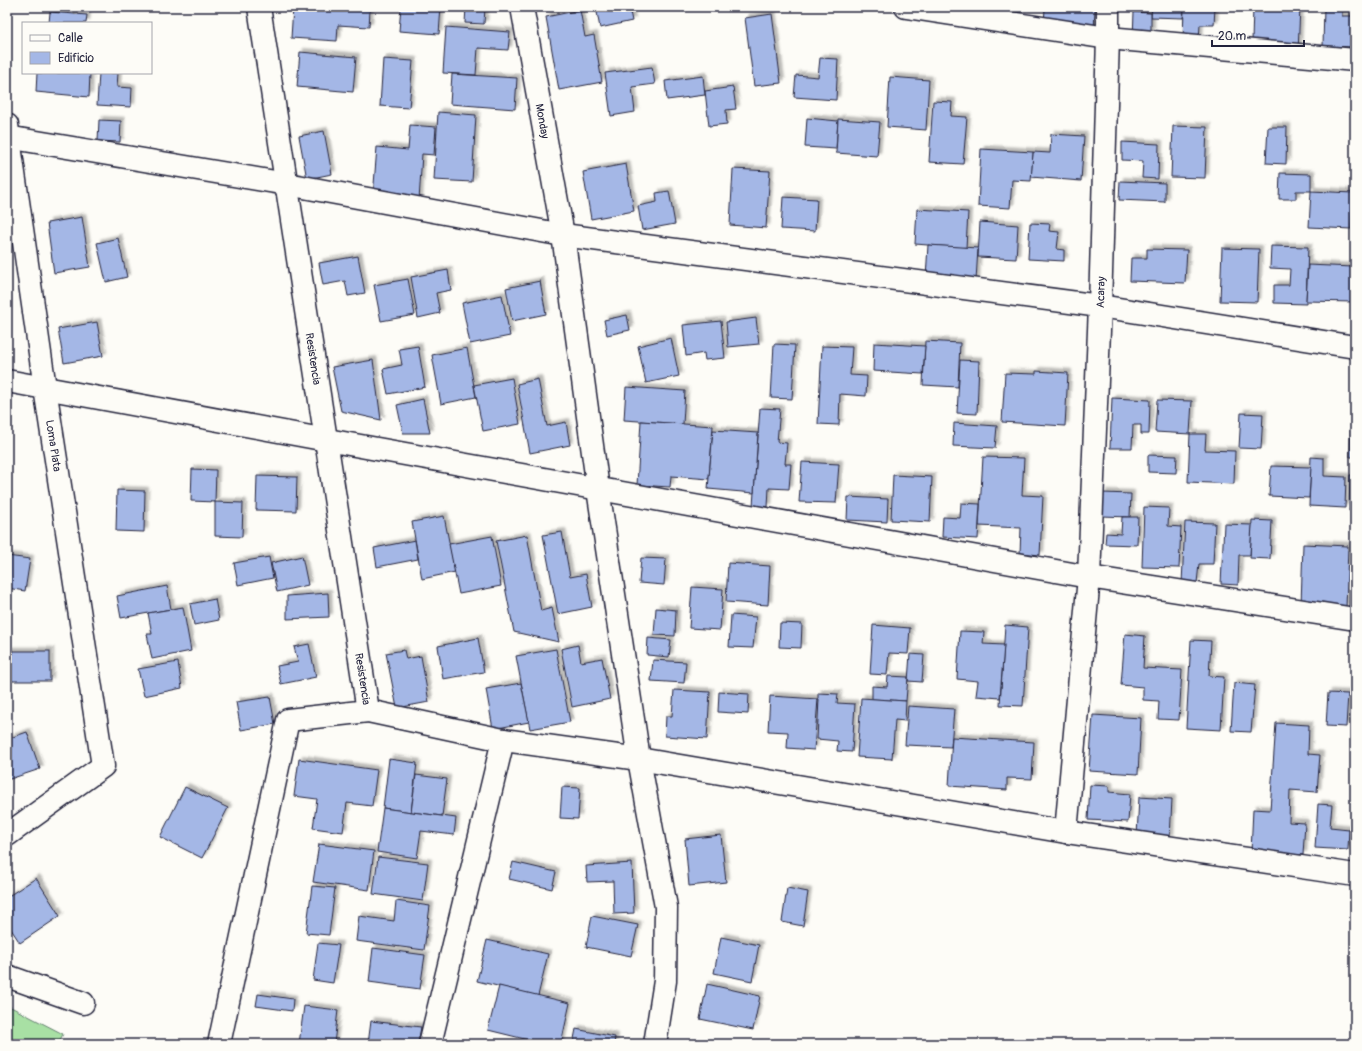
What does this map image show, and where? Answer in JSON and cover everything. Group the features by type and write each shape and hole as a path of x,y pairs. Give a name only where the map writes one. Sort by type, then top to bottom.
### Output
{"street":[{"name":"Resistencia","path":"259,7 368,711"},
{"name":"Monday","path":"522,7 563,235 598,489 639,759 666,907 665,981 655,1044"},
{"path":"906,7 1108,38 1355,60"},
{"name":"Acaray","path":"1066,832 1089,577 1100,306 1108,7"},
{"path":"8,133 563,235 1100,306 1355,347"},
{"name":"Loma Plata","path":"7,835 103,766 45,388 8,133"},
{"path":"7,381 1089,577 1355,619"},
{"path":"219,1044 288,720 368,711 503,740 639,759 1066,832 1355,875"},
{"path":"430,1044 503,740"},
{"path":"7,976 83,1003"}],"green space":[{"path":"7,1005 63,1034 58,1044 7,1044"}],"building":[{"path":"30,7 79,7 79,8 30,9"},
{"path":"293,7 328,7 370,10 369,27 338,25 337,41 291,38"},
{"path":"328,7 355,7 355,9"},
{"path":"401,7 441,7 439,34 399,31"},
{"path":"466,7 485,7 484,24 465,23"},
{"path":"596,7 629,7 632,21 600,28"},
{"path":"1045,7 1095,7 1094,33 1044,27"},
{"path":"1152,7 1184,7 1183,18 1151,17"},
{"path":"1184,7 1215,7 1214,25 1200,25 1199,40 1183,39"},
{"path":"1253,7 1300,7 1298,52 1269,51 1269,41 1252,41"},
{"path":"1324,7 1342,7 1342,16 1355,16 1355,47 1323,46"},
{"path":"580,10 585,37 594,35 602,82 559,90 546,17"},
{"path":"50,12 87,15 86,22 49,22"},
{"path":"1134,12 1151,13 1151,39 1133,38"},
{"path":"772,14 781,83 754,86 745,18"},
{"path":"446,27 510,32 508,50 478,48 476,75 443,73"},
{"path":"300,52 356,57 353,92 297,87"},
{"path":"820,58 838,59 836,100 794,97 796,75 818,77"},
{"path":"383,59 413,61 409,108 380,106"},
{"path":"652,67 655,84 632,87 635,112 611,116 605,73"},
{"path":"37,74 90,74 89,97 36,92"},
{"path":"99,74 118,74 117,87 132,88 131,107 97,105"},
{"path":"452,74 517,78 515,109 450,104"},
{"path":"703,76 705,95 667,100 665,81"},
{"path":"890,77 929,80 926,130 887,127"},
{"path":"733,87 736,109 726,110 727,124 709,126 705,91"},
{"path":"933,101 952,102 951,116 967,117 963,164 929,162"},
{"path":"438,112 476,115 472,182 434,180"},
{"path":"807,118 838,121 836,149 805,147"},
{"path":"838,119 880,122 877,156 836,153"},
{"path":"99,120 121,121 120,142 98,141"},
{"path":"410,125 436,127 434,155 422,154 419,201 373,197 377,147 408,150"},
{"path":"1173,126 1207,127 1205,178 1171,177"},
{"path":"1268,127 1287,127 1286,164 1266,163"},
{"path":"324,131 332,174 307,179 299,136"},
{"path":"1051,134 1084,136 1081,181 1031,177 1033,152 1050,153"},
{"path":"1122,142 1159,144 1158,179 1142,178 1143,161 1122,160"},
{"path":"981,149 1033,152 1031,181 1012,180 1010,208 978,206"},
{"path":"626,164 634,211 591,219 583,172"},
{"path":"733,169 770,171 766,228 730,225"},
{"path":"1280,173 1311,174 1311,191 1296,191 1296,199 1279,199"},
{"path":"1120,181 1165,183 1165,202 1119,200"},
{"path":"669,191 675,224 642,230 638,206 657,202 656,193"},
{"path":"1311,191 1353,193 1351,229 1309,227"},
{"path":"783,197 817,199 815,231 781,229"},
{"path":"917,209 968,212 966,248 915,244"},
{"path":"82,217 90,267 54,273 47,223"},
{"path":"980,222 1018,225 1016,259 978,257"},
{"path":"1030,223 1050,224 1049,231 1059,232 1057,249 1064,250 1064,261 1028,259"},
{"path":"118,238 127,277 106,282 97,243"},
{"path":"928,245 978,248 976,281 926,278"},
{"path":"1271,246 1308,247 1306,304 1274,303 1274,285 1289,285 1290,269 1270,268"},
{"path":"1222,248 1259,249 1257,302 1220,301"},
{"path":"1147,249 1187,250 1185,283 1130,281 1131,258 1147,258"},
{"path":"358,256 365,293 348,296 345,281 323,285 319,263"},
{"path":"1308,265 1353,267 1353,294 1355,294 1354,302 1306,301"},
{"path":"448,270 451,290 436,293 440,313 418,318 411,277"},
{"path":"408,279 415,315 381,321 374,285"},
{"path":"540,281 546,314 512,321 506,288"},
{"path":"502,295 510,336 470,344 462,303"},
{"path":"627,315 630,330 607,335 604,320"},
{"path":"756,318 759,344 728,347 726,322"},
{"path":"721,321 725,358 705,360 704,353 686,356 683,325"},
{"path":"97,322 103,356 64,363 58,329"},
{"path":"671,338 679,376 646,383 638,346"},
{"path":"925,341 960,343 958,387 923,385"},
{"path":"874,343 925,346 923,374 873,371"},
{"path":"774,344 795,345 792,399 771,398"},
{"path":"418,346 425,387 388,394 383,369 402,365 399,349"},
{"path":"822,346 852,347 850,375 867,376 866,396 840,394 839,425 818,424"},
{"path":"467,348 476,397 441,404 432,355"},
{"path":"373,360 381,420 341,411 332,367"},
{"path":"960,360 979,361 977,414 957,413"},
{"path":"1036,371 1068,373 1065,426 1002,422 1005,373 1036,374"},
{"path":"512,378 520,424 483,431 474,385"},
{"path":"538,379 547,426 566,422 570,445 530,453 517,384"},
{"path":"626,387 685,391 683,424 624,420"},
{"path":"1112,398 1150,400 1149,434 1141,434 1141,425 1133,425 1132,448 1110,448"},
{"path":"423,399 430,433 403,433 397,405"},
{"path":"1157,400 1192,401 1190,434 1155,432"},
{"path":"760,408 780,409 777,442 787,443 785,464 791,464 789,489 769,488 768,507 753,506"},
{"path":"1241,413 1263,414 1261,449 1239,448"},
{"path":"641,421 713,426 709,479 671,476 670,487 637,485"},
{"path":"1351,421 1355,421 1355,457 1350,457"},
{"path":"954,423 997,426 995,448 953,446"},
{"path":"713,430 758,433 754,493 708,489"},
{"path":"1190,434 1206,434 1205,450 1235,451 1234,484 1188,482"},
{"path":"1148,455 1177,456 1176,473 1148,472"},
{"path":"983,457 1024,458 1022,495 1043,496 1040,555 1020,553 1021,528 979,526"},
{"path":"1311,457 1324,458 1324,476 1346,477 1345,508 1309,506"},
{"path":"802,462 839,464 836,503 799,502"},
{"path":"1271,466 1311,467 1309,498 1269,496"},
{"path":"192,469 216,470 215,502 191,501"},
{"path":"893,475 932,477 930,522 891,520"},
{"path":"1350,475 1355,475 1355,511 1349,511"},
{"path":"257,476 297,477 296,511 256,510"},
{"path":"117,490 145,491 144,532 116,531"},
{"path":"1103,493 1131,494 1130,517 1102,516"},
{"path":"848,497 888,499 887,522 847,520"},
{"path":"215,502 243,503 242,537 215,536"},
{"path":"961,503 980,504 978,539 942,537 943,517 960,518"},
{"path":"1144,507 1169,508 1168,526 1181,527 1179,568 1142,567"},
{"path":"444,516 455,572 422,579 412,522"},
{"path":"1122,517 1138,517 1137,545 1105,544 1106,533 1121,534"},
{"path":"1252,520 1272,521 1270,559 1250,558"},
{"path":"1185,522 1215,523 1213,564 1199,564 1197,583 1182,583"},
{"path":"1224,524 1252,525 1250,555 1239,555 1238,585 1221,584"},
{"path":"562,532 570,577 586,574 592,607 558,614 543,535"},
{"path":"527,535 541,611 552,608 559,642 514,632 496,541"},
{"path":"492,536 501,586 459,594 449,544"},
{"path":"415,540 418,559 377,567 374,548"},
{"path":"1303,544 1348,546 1346,608 1301,605"},
{"path":"7,556 30,559 25,591 7,588"},
{"path":"302,556 308,585 277,592 271,563"},
{"path":"269,557 273,578 238,585 234,563"},
{"path":"641,558 666,559 664,585 639,583"},
{"path":"728,563 770,566 768,605 726,602"},
{"path":"1350,574 1355,574 1355,612 1349,612"},
{"path":"167,586 171,609 121,618 117,596"},
{"path":"692,587 723,589 720,630 689,628"},
{"path":"328,593 329,617 287,619 287,596"},
{"path":"215,599 219,620 194,625 190,604"},
{"path":"183,607 191,651 152,659 147,634 152,634 148,613"},
{"path":"656,608 676,610 675,636 654,635"},
{"path":"731,615 756,617 753,648 729,647"},
{"path":"780,623 802,624 801,648 779,647"},
{"path":"873,625 910,628 908,654 889,653 887,675 870,674"},
{"path":"1005,625 1028,627 1023,706 1000,705"},
{"path":"960,631 984,632 983,644 1004,645 1000,698 976,696 978,681 957,679"},
{"path":"1125,634 1145,636 1143,668 1182,670 1179,720 1158,719 1159,701 1143,700 1143,687 1121,685"},
{"path":"478,638 484,672 443,679 438,646"},
{"path":"648,638 671,640 669,657 647,655"},
{"path":"1191,640 1211,641 1209,676 1224,677 1221,730 1186,728"},
{"path":"309,644 316,677 281,684 277,666 298,662 294,647"},
{"path":"578,645 581,662 602,658 610,699 572,707 561,649"},
{"path":"556,649 570,722 530,729 516,656"},
{"path":"404,650 406,659 421,656 429,702 397,708 386,653"},
{"path":"7,651 50,651 50,681 7,681"},
{"path":"910,654 924,655 922,682 908,681"},
{"path":"653,660 686,662 684,683 651,681"},
{"path":"178,662 182,688 144,696 138,669"},
{"path":"888,676 908,677 906,701 872,699 872,686 887,687"},
{"path":"521,683 529,722 493,729 486,689"},
{"path":"1234,683 1255,685 1251,732 1231,731"},
{"path":"674,690 710,692 707,739 665,736 666,716 672,716"},
{"path":"719,692 749,694 748,714 718,712"},
{"path":"818,693 838,694 837,703 855,704 852,752 837,751 838,741 817,739"},
{"path":"1328,693 1348,694 1346,727 1326,726"},
{"path":"770,696 818,699 814,750 787,748 788,732 768,731"},
{"path":"270,697 275,724 241,730 236,702"},
{"path":"861,698 906,701 905,721 895,720 892,759 857,757"},
{"path":"908,706 954,709 951,747 905,745"},
{"path":"1093,715 1141,718 1138,774 1089,771"},
{"path":"1276,723 1309,725 1308,754 1320,755 1317,792 1290,790 1289,822 1305,823 1303,855 1251,852 1253,809 1270,810"},
{"path":"27,732 40,769 7,780 7,739"},
{"path":"952,737 1034,742 1032,779 1007,778 1007,790 949,786"},
{"path":"299,759 377,770 372,806 347,803 343,832 313,828 317,799 294,796"},
{"path":"389,759 417,763 411,812 383,808"},
{"path":"416,775 447,779 442,816 411,812"},
{"path":"1090,785 1109,786 1109,792 1130,794 1128,822 1088,820"},
{"path":"185,787 228,808 202,858 160,837"},
{"path":"562,787 580,788 578,819 560,818"},
{"path":"1139,797 1172,799 1170,838 1137,836"},
{"path":"1318,804 1332,805 1330,827 1349,829 1348,850 1315,848"},
{"path":"383,808 456,818 454,835 421,831 417,858 377,852"},
{"path":"721,835 726,882 689,886 685,839"},
{"path":"319,844 374,851 369,890 313,882"},
{"path":"378,857 428,863 423,901 373,894"},
{"path":"513,862 556,872 552,889 509,879"},
{"path":"632,863 634,913 614,914 613,881 587,882 586,866"},
{"path":"36,878 60,916 20,943 7,923 7,897"},
{"path":"312,886 335,888 329,935 306,933"},
{"path":"787,888 808,892 803,926 782,922"},
{"path":"396,901 430,906 424,950 356,941 359,916 394,921"},
{"path":"592,916 638,925 631,956 586,947"},
{"path":"721,937 759,945 752,981 714,973"},
{"path":"487,940 548,954 538,996 477,981"},
{"path":"318,943 339,945 333,983 313,980"},
{"path":"373,948 425,955 420,989 369,982"},
{"path":"707,984 760,996 753,1030 700,1019"},
{"path":"499,986 570,1003 561,1044 545,1044 488,1030"},
{"path":"258,994 293,999 292,1011 256,1006"},
{"path":"304,1006 338,1010 334,1044 299,1044"},
{"path":"371,1021 421,1027 418,1044 368,1044"},
{"path":"576,1029 615,1037 614,1044 573,1044"}]}
